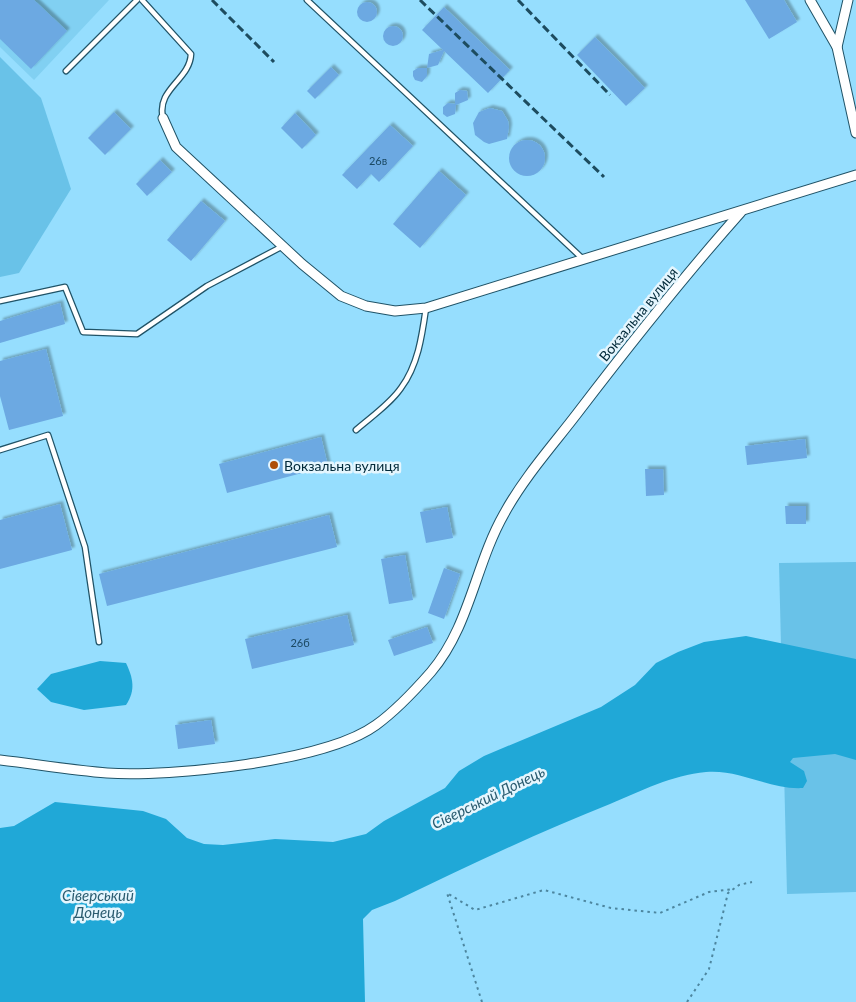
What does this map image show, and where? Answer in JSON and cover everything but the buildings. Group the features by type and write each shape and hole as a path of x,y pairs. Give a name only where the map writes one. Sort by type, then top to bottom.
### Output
{"street":[{"path":"810,0 837,47 856,133"},
{"path":"837,47 848,0"},
{"path":"163,118 176,147 283,246 342,296 366,306 395,311 426,308 856,175"},
{"name":"Вокзальна вулиця","path":"0,760 107,772 149,773 190,771 287,757 340,743 376,725 432,671 457,632 503,515 525,482 606,376 741,212"}],"lane":[{"path":"66,70 137,0"},
{"path":"142,0 191,54 189,65 163,98 163,118"},
{"path":"307,0 583,259"},
{"path":"0,301 65,287 83,332 137,334 207,286 283,246"},
{"path":"356,430 400,390 410,374 420,346 426,308"},
{"path":"0,450 48,435 85,547 99,642"}],"path":[{"path":"482,1002 447,892 475,910 544,890 611,908 660,913 709,892 733,889 752,882"},
{"path":"687,1002 709,969 728,893 733,889"}],"shaded area":[{"path":"0,0 109,0 34,80 0,47"},
{"path":"0,57 41,98 71,189 19,273 0,277"},
{"path":"856,562 856,892 787,894 779,563"}],"water":[{"name":"Сіверський Донець","path":"746,636 856,659 856,760 835,754 793,758 790,762 804,771 807,781 803,788 779,786 743,776 719,772 681,776 645,789 556,827 372,910 363,919 365,1002 0,1002 0,828 14,826 55,802 143,811 166,819 187,838 204,844 223,845 275,839 333,842 366,834 384,821 445,788 459,771 484,756 601,707 635,685 656,663 704,642"},
{"path":"100,661 126,663 132,689 126,705 84,710 51,702 37,689 51,674"}],"railway":[{"path":"212,0 274,62"},
{"path":"420,0 604,177"},
{"path":"518,0 610,95"}],"place":[{"name":"Вокзальна вулиця","path":"274,465"}]}
